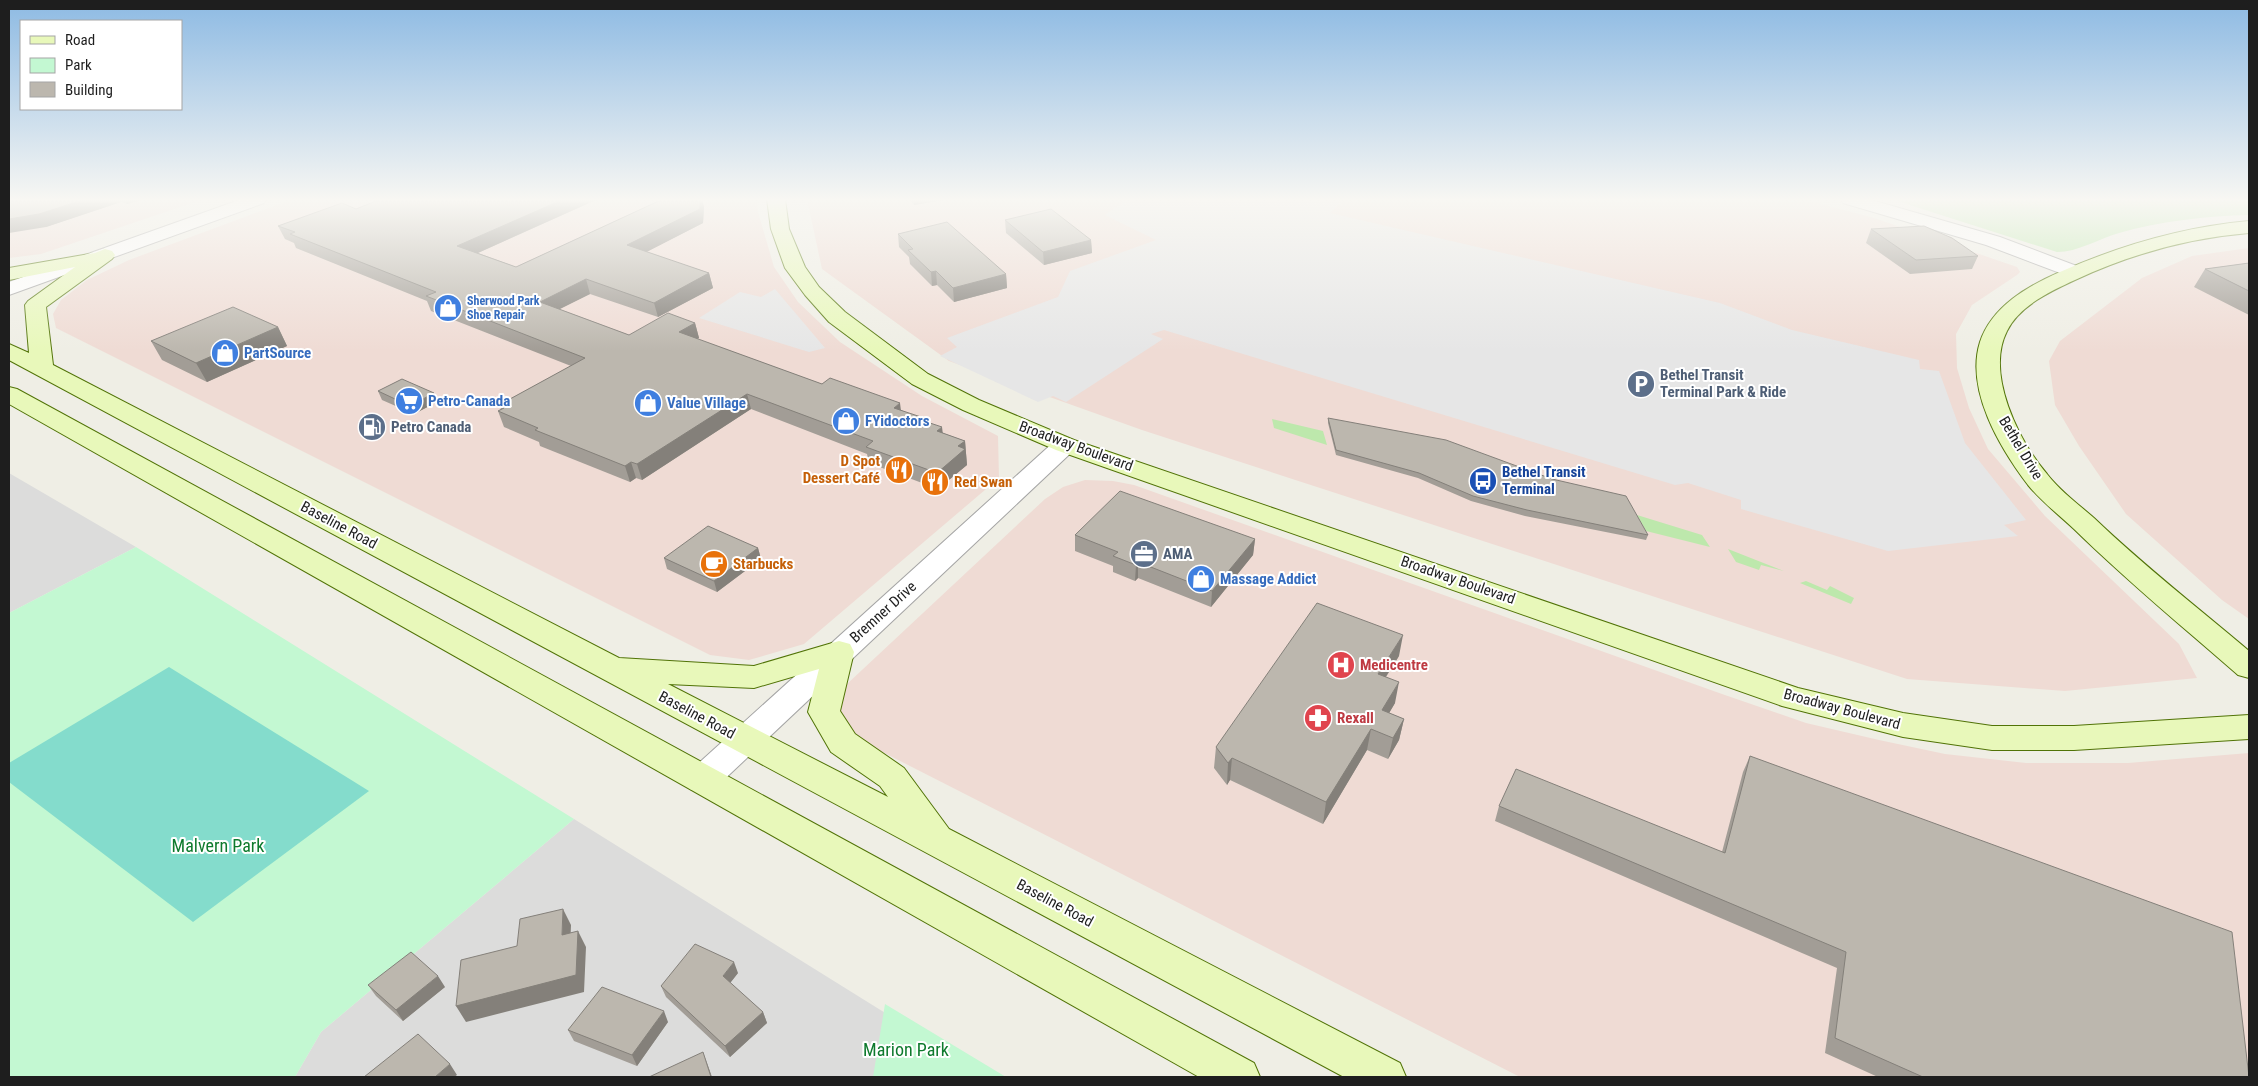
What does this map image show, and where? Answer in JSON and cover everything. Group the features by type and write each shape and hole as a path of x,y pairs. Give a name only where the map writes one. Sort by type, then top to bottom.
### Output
{"main road":[{"name":"Broadway Boulevard","path":"788,250 795,268 812,291 837,317 920,379 971,405 1065,445 1793,698 1903,725 1992,738 2074,738 2249,728"},
{"name":"Bethel Drive","path":"2136,250 2075,272 2043,288 2005,316 1990,343 1988,375 2002,422 2038,479 2116,555 2249,667"},
{"path":"9,274 105,255"},
{"path":"42,369 35,305 105,255"},
{"name":"Baseline Road","path":"9,351 1385,1077"},
{"path":"9,394 1239,1077"},
{"path":"610,668 727,677 754,677 840,652"},
{"path":"840,652 824,712 843,743 892,777 939,842"}],"street":[{"path":"9,289 120,250"},
{"path":"2013,250 2075,272"},
{"name":"Bremner Drive","path":"702,780 747,742 840,652 1065,445"}],"shaded area":[{"path":"9,250 54,250 41,254 9,258"},
{"path":"157,250 769,250 774,267 798,302 840,342 922,396 998,436 999,478 804,644 749,660 710,655 56,328 53,314 61,300 87,280 129,260"},
{"path":"818,250 1966,250 2017,267 2020,272 1972,305 1956,334 1957,368 1969,408 1988,449 2045,516 2179,644 2197,678 2065,691 1907,679 1142,430 949,361 822,269"},
{"name":"Bethel Transit Terminal Park & Ride","path":"1129,250 1489,250 1720,303 1792,330 1919,360 1920,369 1939,371 1965,443 2026,520 2004,525 2018,536 1888,551 1741,509 1741,500 1688,483 1675,485 1164,330 1151,334 1163,339 1066,402 1053,396 1038,402 940,356 957,347 947,338 1058,297 1070,271"},
{"path":"2249,250 2249,619 2222,600 2126,514 2079,446 2055,405 2049,361 2060,341 2142,278 2192,256"},
{"path":"775,289 825,348 809,352 699,318 740,292 761,297"},
{"path":"9,473 136,547 9,613"},
{"path":"1085,480 1113,481 1134,485 1806,723 1945,754 2026,763 2128,763 2249,753 2249,1077 1520,1077 857,739 841,724 841,702 847,684 1045,499 1063,487"},
{"path":"574,819 988,1077 295,1077 321,1032"}],"green space":[{"path":"2050,250 2074,250 2073,250 2057,252"},
{"path":"1272,419 1323,431 1327,445 1274,428"},
{"path":"1637,515 1702,535 1710,547 1646,531"},
{"name":"Malvern Park","path":"136,547 574,819 321,1032 295,1077 9,1077 9,613"},
{"path":"1728,549 1784,571 1761,565 1759,570 1736,562"},
{"path":"1806,581 1827,590 1830,586 1854,598 1851,604 1800,583"},
{"path":"169,667 369,791 193,922 9,782 9,763"},
{"name":"Marion Park","path":"885,1004 1006,1077 873,1077"}],"building":[{"path":"329,250 467,250 516,267 553,250 641,250 709,273 654,303 586,279 540,302 629,335 668,313 695,323 679,332 822,384 830,378 900,403 894,408 927,419 924,421 942,427 937,431 965,441 958,446 965,449 937,473 866,447 873,441 747,394 637,464 631,462 625,466 535,430 538,428 498,411 504,408 499,405 585,358 426,296 436,292"},
{"path":"908,250 978,250 1006,274 953,288 936,271 931,272"},
{"path":"1901,250 1969,250 1978,256 1916,260"},
{"path":"2249,263 2249,291 2205,269"},
{"path":"233,307 278,327 196,363 151,341"},
{"path":"402,379 434,393 410,406 378,391"},
{"name":"Bethel Transit Terminal","path":"1328,418 1446,440 1552,479 1626,496 1648,535 1527,510 1473,496 1419,473 1336,450"},
{"path":"1120,491 1255,539 1212,591 1138,562 1136,565 1113,556 1118,552 1075,535"},
{"name":"Starbucks","path":"708,526 758,548 714,581 664,558"},
{"name":"Rexall","path":"1317,603 1403,635 1378,674 1399,682 1382,710 1404,719 1393,738 1371,729 1326,802 1232,758 1228,763 1216,747"},
{"path":"1750,756 2232,932 2249,1077 1923,1077 1835,1038 1846,952 1499,806 1516,769 1725,853"},
{"path":"563,909 562,935 578,931 576,975 456,1006 461,960 517,946 520,919"},
{"path":"695,944 734,962 723,976 763,1012 725,1046 661,986"},
{"path":"411,952 438,976 396,1010 368,985"},
{"path":"602,987 664,1011 632,1055 568,1030"},
{"path":"418,1034 450,1064 435,1077 364,1077"},
{"path":"703,1052 711,1077 649,1077"}],"place":[{"name":"Sherwood Park Shoe Repair","path":"448,308"},
{"name":"PartSource","path":"225,353"},
{"name":"Bethel Transit Terminal Park & Ride","path":"1641,384"},
{"name":"Petro-Canada","path":"409,401"},
{"name":"Value Village","path":"648,403"},
{"name":"FYidoctors","path":"846,421"},
{"name":"Petro Canada","path":"372,427"},
{"name":"D Spot Dessert Café","path":"899,470"},
{"name":"Bethel Transit Terminal","path":"1483,481"},
{"name":"Red Swan","path":"935,482"},
{"name":"AMA","path":"1144,554"},
{"name":"Starbucks","path":"714,564"},
{"name":"Massage Addict","path":"1201,579"},
{"name":"Medicentre","path":"1341,665"},
{"name":"Rexall","path":"1318,718"}]}
